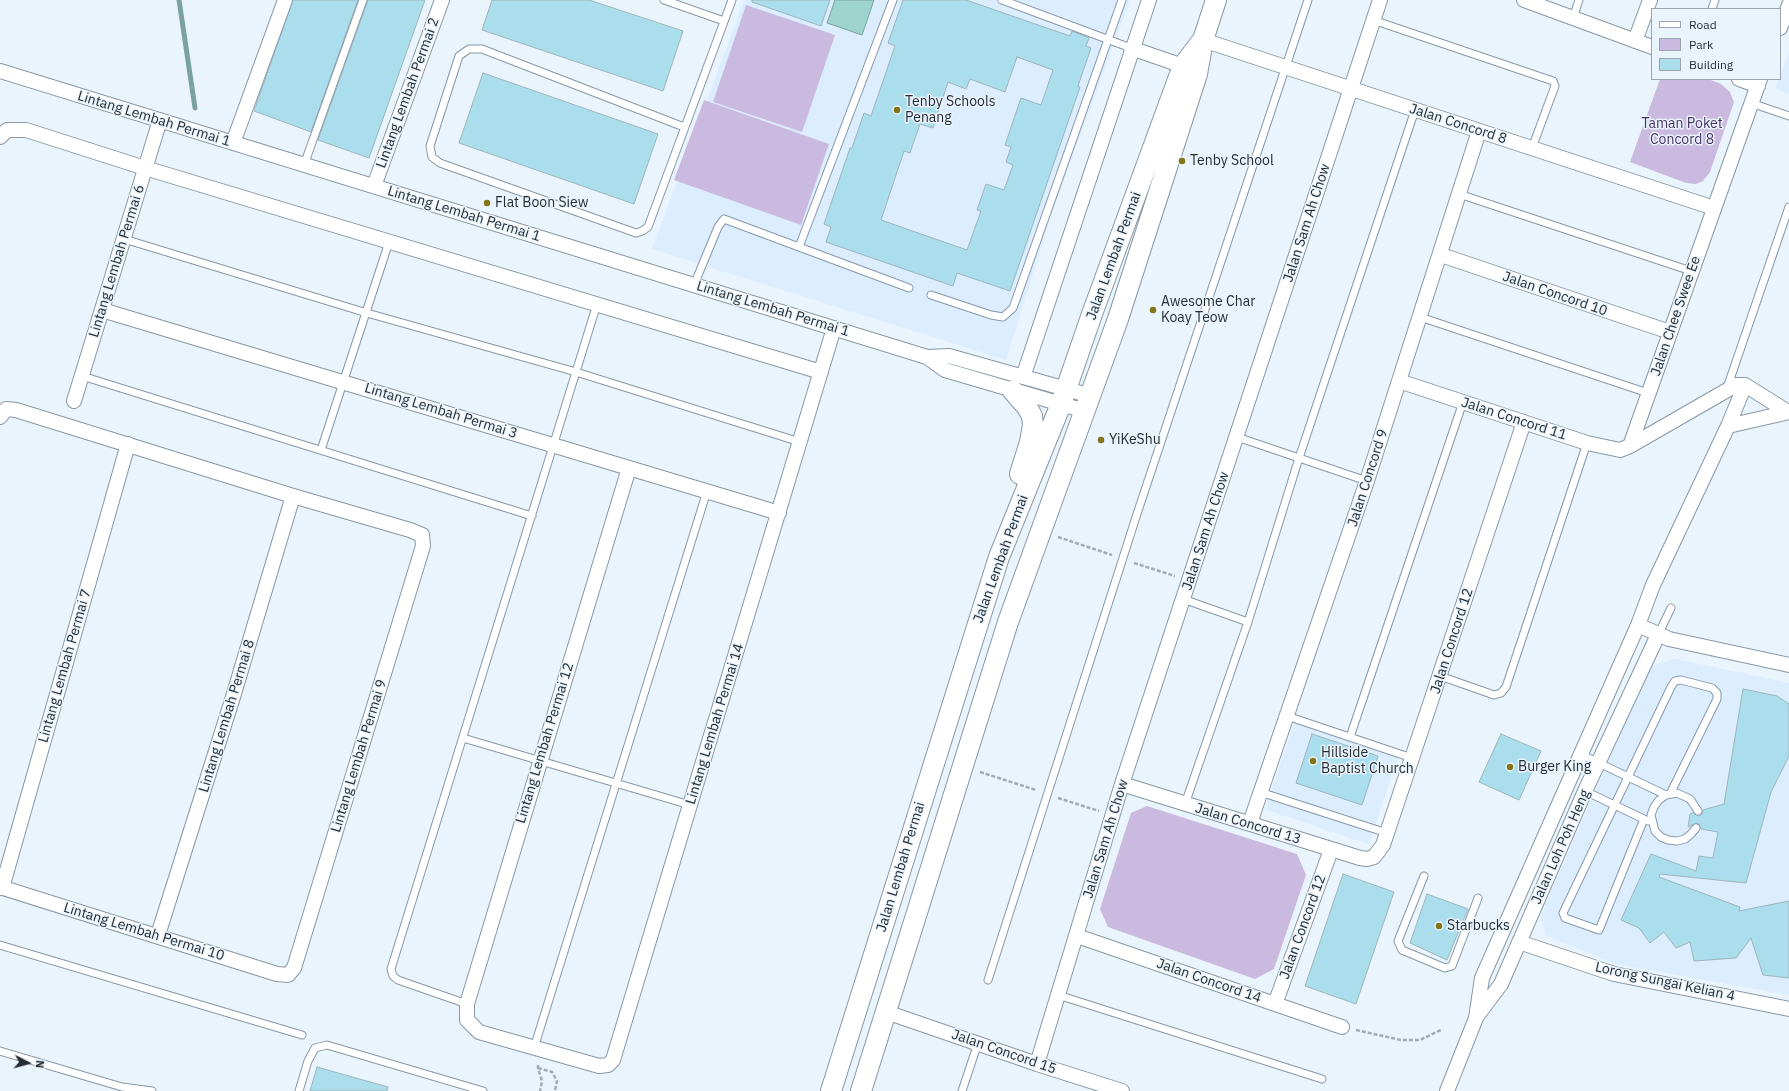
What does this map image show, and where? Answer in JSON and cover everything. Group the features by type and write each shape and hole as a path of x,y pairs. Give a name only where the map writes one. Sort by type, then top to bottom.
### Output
{"main road":[{"name":"Jalan Lembah Permai","path":"861,1091 1008,622 1118,319 1197,74 1202,40 1216,0"},
{"name":"Jalan Lembah Permai","path":"831,1091 999,557 1064,397 1183,66 1202,40"},
{"path":"999,557 1010,502 1030,442 1033,425 1032,416 1018,384"}],"street":[{"path":"233,143 285,0"},
{"name":"Lintang Lembah Permai 2","path":"374,186 442,0"},
{"path":"1018,384 1131,48 1149,0"},
{"name":"Jalan Sam Ah Chow","path":"1037,1064 1122,784 1380,0"},
{"path":"1524,0 1651,47"},
{"path":"1635,41 1650,0"},
{"path":"1781,25 1789,5"},
{"name":"Jalan Concord 8","path":"1202,40 1714,208"},
{"path":"1131,48 1183,66"},
{"name":"Lintang Lembah Permai 1","path":"0,72 927,357 945,370 1018,384 1088,403"},
{"path":"1746,80 1759,82"},
{"name":"Jalan Chee Swee Ee","path":"1630,446 1759,82"},
{"name":"Lintang Lembah Permai 6","path":"74,401 160,120"},
{"path":"4,133 26,130 145,168 821,372"},
{"name":"Jalan Concord 9","path":"1250,823 1367,482 1441,255 1479,131"},
{"name":"Jalan Concord 10","path":"1441,255 1670,332"},
{"name":"Lintang Lembah Permai 3","path":"102,310 779,513"},
{"name":"Lintang Lembah Permai 14","path":"538,1049 599,1066 608,1065 613,1060 834,328"},
{"name":"Jalan Concord 11","path":"1399,381 1588,443 1620,450 1630,446"},
{"path":"1630,446 1736,384 1745,385 1789,412"},
{"name":"Jalan Loh Poh Heng","path":"1447,1091 1476,1018 1482,978 1638,625 1653,585 1728,426 1745,385"},
{"path":"3,413 16,410 293,496"},
{"path":"1728,426 1789,412"},
{"name":"Jalan Concord 12","path":"1374,857 1383,845 1524,422"},
{"name":"Lintang Lembah Permai 7","path":"1,888 128,444"},
{"name":"Lintang Lembah Permai 12","path":"538,1049 479,1032 467,1020 467,1004 539,760 629,468"},
{"name":"Lintang Lembah Permai 9","path":"288,975 294,968 423,546 422,535 293,496"},
{"name":"Lintang Lembah Permai 8","path":"158,935 233,697 293,496"},
{"path":"1638,625 1658,635 1680,642 1789,665"},
{"name":"Jalan Loh Poh Heng","path":"1476,1018 1501,984 1585,791 1658,635"},
{"name":"Jalan Concord 13","path":"1122,784 1250,823 1331,850 1367,860 1374,857"},
{"name":"Jalan Concord 12","path":"1275,1004 1331,850"},
{"name":"Lintang Lembah Permai 10","path":"1,888 158,935 277,974 288,975"},
{"name":"Jalan Concord 14","path":"1077,936 1342,1027"},
{"name":"Lorong Sungai Kelian 4","path":"1519,942 1614,974 1789,1009"},
{"name":"Jalan Concord 15","path":"886,1012 1037,1064 1122,1091"}],"lane":[{"path":"304,165 363,0"},
{"path":"664,0 724,21"},
{"path":"684,127 482,49 469,49 459,56 430,146 432,157 440,163 636,233 642,231 648,227 732,0"},
{"path":"799,247 893,0"},
{"path":"1002,0 1131,48"},
{"path":"931,295 991,316 1002,317 1013,308 1122,0"},
{"path":"988,980 1136,516 1308,0"},
{"path":"1573,18 1579,0"},
{"path":"1373,20 1553,81 1555,86 1532,148"},
{"path":"1751,103 1789,116"},
{"path":"1185,804 1248,622 1299,458 1415,110"},
{"path":"1459,194 1691,271"},
{"path":"1727,388 1789,206"},
{"path":"694,285 718,227 724,219 909,288"},
{"path":"124,239 367,313 576,372 800,442"},
{"path":"321,450 389,242"},
{"path":"467,1004 398,980 393,976 391,969 464,738 597,304"},
{"path":"1420,317 1648,393"},
{"path":"82,376 532,516"},
{"path":"1350,737 1463,402"},
{"path":"1236,436 1367,482"},
{"path":"1440,676 1494,695 1501,693 1506,687 1588,443"},
{"path":"538,1049 616,783 707,491"},
{"path":"1183,599 1248,622"},
{"name":"Jalan Loh Poh Heng","path":"1658,635 1671,608"},
{"path":"1644,819 1599,930 1565,918 1563,913 1626,777 1675,682 1681,680 1712,688 1717,693 1717,699 1668,794 1659,800 1654,806 1651,815 1655,831 1661,837 1668,840 1676,841 1691,834 1696,828"},
{"path":"1287,716 1412,758"},
{"path":"464,738 690,805"},
{"path":"1580,754 1626,777 1668,794 1684,795 1690,799 1698,812"},
{"path":"1585,791 1652,823"},
{"path":"1260,792 1387,833"},
{"path":"1424,876 1398,941 1402,950 1445,968 1452,966 1478,898"},
{"path":"0,945 302,1035"},
{"path":"1058,995 1322,1079"},
{"path":"962,1091 978,1043"},
{"path":"299,1091 308,1061 315,1048 328,1045 483,1091"},
{"path":"0,1051 122,1087 152,1091"}],"path":[{"path":"1342,1027 1401,1040 1420,1040 1441,1030"},
{"path":"538,1049 538,1068 542,1081 540,1091"},
{"path":"538,1068 552,1072 557,1081 555,1091"}],"shaded area":[{"name":"Tenby Schools Penang","path":"744,0 1130,0 1050,219 1006,360 652,249"},
{"path":"835,0 874,0 862,35 827,23"},
{"path":"1789,52 1789,94 1775,89 1778,80 1781,80 1781,73"},
{"path":"1675,659 1789,683 1789,995 1616,964 1546,936 1540,917 1650,666"},
{"path":"1297,715 1400,750 1369,844 1265,809"}],"green space":[{"path":"746,5 835,35 802,132 713,102"},
{"name":"Taman Poket Concord 8","path":"1660,80 1711,80 1721,84 1730,92 1734,102 1710,172 1703,181 1696,184 1686,183 1630,162"},
{"path":"704,100 829,144 801,225 674,180"},
{"path":"1147,806 1297,854 1306,875 1274,969 1255,979 1108,927 1100,909 1131,813"}],"building":[{"path":"293,0 358,0 311,132 254,111"},
{"path":"368,0 425,0 369,158 318,140"},
{"path":"492,0 589,0 683,31 663,91 482,30"},
{"path":"752,0 830,0 821,26 752,2"},
{"path":"903,0 966,0 1070,36 1072,31 1089,38 1086,46 1091,48 1078,86 1080,87 1010,291 957,273 953,286 826,242 831,227 824,224 850,148 852,148 864,113 871,116 895,46 888,43","holes":["1017,57 1053,70 1041,105 1021,98 1005,145 1011,147 1006,162 1013,165 1004,190 986,184 977,210 981,211 967,250 881,220 904,151 910,153 920,124 933,128 948,82 966,89 970,79 1005,92"]},
{"path":"483,73 658,134 634,204 459,143"},
{"path":"1743,689 1777,696 1789,704 1789,756 1771,792 1746,883 1660,874 1659,877 1740,907 1739,911 1789,901 1789,978 1763,975 1751,938 1736,958 1694,961 1690,942 1676,948 1664,932 1650,943 1639,928 1621,920 1651,854 1696,871 1699,856 1713,858 1718,832 1701,829 1699,824 1696,823 1688,827 1690,814 1693,813 1699,816 1702,814 1703,810 1724,804"},
{"path":"1312,734 1378,756 1362,805 1296,783"},
{"name":"Burger King","path":"1501,734 1541,751 1519,800 1479,782"},
{"path":"1343,874 1394,892 1356,1004 1305,986"},
{"name":"Starbucks","path":"1427,894 1468,909 1447,960 1410,943"},
{"path":"317,1067 388,1087 387,1091 310,1091"}],"waterway":[{"path":"179,0 195,108"}],"place":[{"name":"Tenby Schools Penang","path":"897,110"},
{"name":"Tenby School","path":"1182,161"},
{"name":"Flat Boon Siew","path":"487,203"},
{"name":"Awesome Char Koay Teow","path":"1153,310"},
{"name":"YiKeShu","path":"1101,440"},
{"name":"Hillside Baptist Church","path":"1313,761"},
{"name":"Burger King","path":"1510,767"},
{"name":"Starbucks","path":"1439,926"}]}
